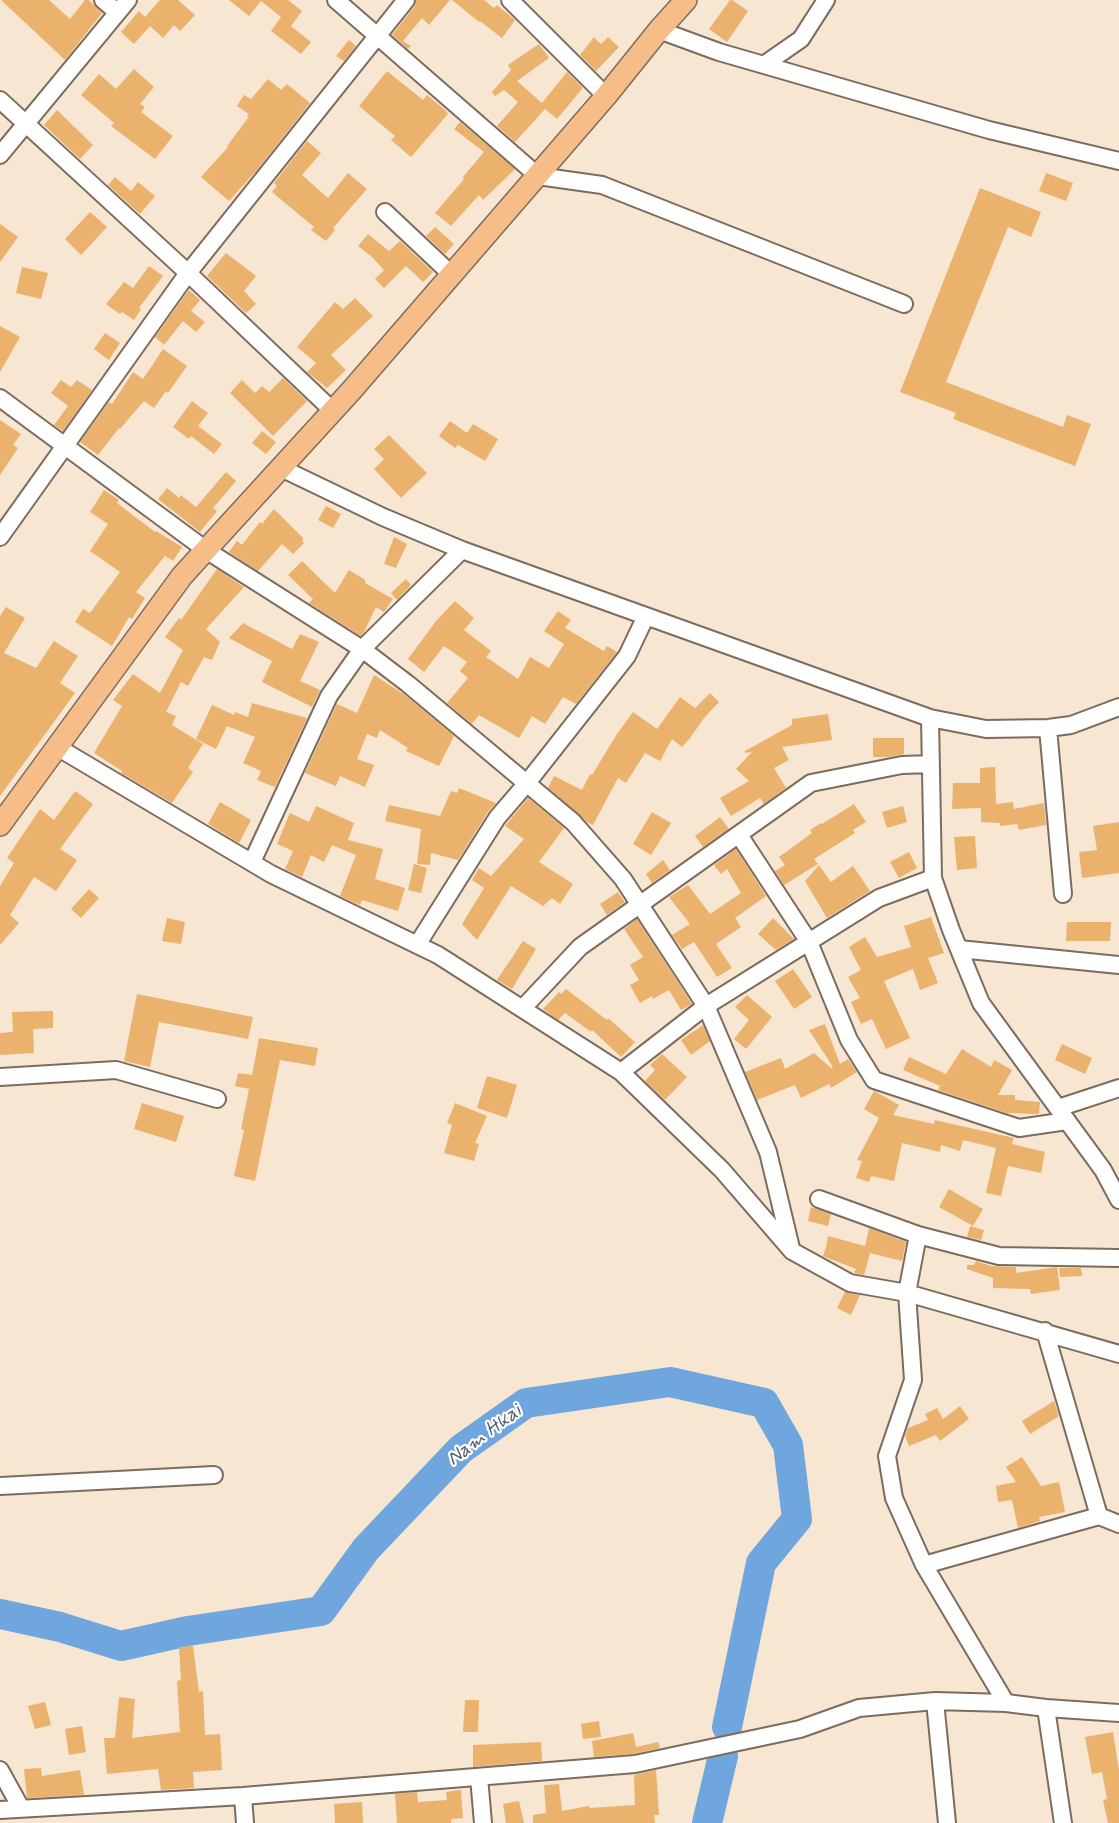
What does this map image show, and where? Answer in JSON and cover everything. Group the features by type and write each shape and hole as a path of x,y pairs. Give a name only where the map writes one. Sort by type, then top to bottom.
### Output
{"main road":[{"path":"2,818 182,576 333,411 452,275 686,0"}],"street":[{"path":"0,155 122,6 103,0"},
{"path":"336,0 538,176 602,185 904,304"},
{"path":"0,537 188,273 406,0"},
{"path":"510,0 606,96"},
{"path":"765,64 801,39 826,0"},
{"path":"659,30 719,52 989,130 1119,161"},
{"path":"0,100 188,273 333,411"},
{"path":"385,212 452,275"},
{"path":"0,398 206,550 362,649 408,684 573,822 623,879 706,1006 768,1152 792,1251"},
{"path":"281,468 382,517 462,550 930,718 986,729 1048,728 1071,725 1119,707"},
{"path":"252,862 329,696 362,649 462,550"},
{"path":"417,945 497,818 627,656 646,616"},
{"path":"930,718 933,878 959,949 981,1003 1102,1170 1119,1200"},
{"path":"1048,728 1063,894"},
{"path":"57,747 271,874 438,956 621,1072 722,1170 792,1251 850,1283 907,1293 1046,1331 1119,1354"},
{"path":"522,1009 580,947 811,783 902,765 931,764"},
{"path":"739,835 809,942 849,1040 874,1080 1019,1128 1062,1114 1119,1088"},
{"path":"621,1072 706,1006 879,898 933,878"},
{"path":"959,949 1117,968"},
{"path":"0,1077 116,1070 217,1099"},
{"path":"819,1199 918,1234 999,1256 1119,1257"},
{"path":"918,1234 907,1293 913,1380 887,1456 894,1498 924,1565 1006,1703"},
{"path":"1046,1331 1099,1516"},
{"path":"0,1486 214,1475"},
{"path":"924,1565 1099,1516 1119,1524"},
{"path":"935,1701 947,1823"},
{"path":"0,1810 243,1796 635,1764 800,1729 859,1708 935,1701 1006,1703 1118,1717"},
{"path":"1046,1708 1062,1823"},
{"path":"0,1770 21,1808"},
{"path":"479,1777 483,1823"},
{"path":"243,1796 245,1823"}],"building":[{"path":"1,0 49,0 70,19 85,0 89,0 102,13 65,60"},
{"path":"160,0 178,0 195,15 180,31 174,25 163,38 150,26 134,44 121,32 139,11 145,17"},
{"path":"229,0 288,0 302,11 291,26 311,42 301,54 271,31 281,17 261,1 249,16"},
{"path":"416,0 450,0 429,25 422,18 403,41 411,46 408,49 392,35 414,7"},
{"path":"452,0 484,0 494,8 497,5 515,20 502,38"},
{"path":"730,0 748,11 727,42 709,29"},
{"path":"594,37 601,44 608,37 619,47 596,71 580,55"},
{"path":"349,40 356,46 344,61 336,56"},
{"path":"539,44 549,58 517,81 542,103 567,72 582,89 557,119 545,109 515,142 497,126 518,102 504,90 495,96 492,92 511,70 508,65"},
{"path":"134,69 154,87 140,104 145,107 141,112 173,136 155,159 111,126 114,123 81,95 99,74 116,89"},
{"path":"387,71 423,100 427,95 448,114 411,157 391,140 395,136 359,106"},
{"path":"268,79 281,90 287,84 310,103 257,170 229,201 201,177 228,147 248,118 249,114 237,106 244,95 251,99"},
{"path":"57,110 93,145 80,159 44,125"},
{"path":"460,122 515,169 483,200 479,195 451,226 435,213 484,152 454,129"},
{"path":"307,141 321,153 302,175 328,198 348,173 367,189 333,228 335,230 326,241 311,230 314,227 272,192 277,186 274,183"},
{"path":"1046,173 1073,183 1066,201 1039,191"},
{"path":"115,177 131,191 138,182 155,196 140,214 108,185"},
{"path":"980,188 1041,212 1031,237 1008,227 946,382 1063,427 1067,415 1091,424 1075,466 953,419 956,413 900,392"},
{"path":"90,212 107,227 81,255 65,239"},
{"path":"0,224 18,237 0,262"},
{"path":"435,227 454,244 445,254 426,236"},
{"path":"368,234 389,251 400,241 433,272 423,282 406,266 384,288 375,279 384,270 358,246"},
{"path":"226,253 256,276 244,291 256,304 246,313 207,276"},
{"path":"149,266 163,276 139,308 141,309 134,320 106,304 124,282 133,288"},
{"path":"22,267 48,273 41,299 16,293"},
{"path":"189,290 200,300 191,311 205,322 196,332 183,321 164,345 155,337"},
{"path":"355,298 373,316 331,355 346,370 327,388 307,372 316,363 297,347 335,302 343,309"},
{"path":"0,326 20,337 0,372"},
{"path":"105,333 120,343 109,360 94,349"},
{"path":"163,349 187,366 168,393 166,391 154,408 144,401 98,455 80,442 109,402 112,404 133,372 143,379"},
{"path":"283,378 307,401 273,436 230,393 242,380 255,393 262,386 269,392"},
{"path":"61,380 71,387 77,380 92,390 63,431 54,425 68,406 51,393"},
{"path":"192,401 208,413 198,426 222,444 214,454 191,436 189,439 173,427"},
{"path":"0,420 21,434 13,445 18,448 0,475"},
{"path":"450,421 467,433 473,424 498,439 485,461 458,445 455,448 439,436"},
{"path":"262,431 276,442 266,454 252,443"},
{"path":"389,435 427,473 401,498 374,469 384,459 374,449"},
{"path":"226,472 236,481 213,508 217,511 200,532 158,499 167,488 179,498 181,495 196,507"},
{"path":"104,490 119,500 117,503 155,532 182,547 173,561 165,556 136,592 145,598 132,619 129,617 112,646 75,622 83,609 90,613 120,572 90,551 108,524 90,512"},
{"path":"326,506 341,514 333,528 318,520"},
{"path":"274,509 303,538 304,543 293,554 282,544 258,571 229,552 237,541 242,545 260,522 262,524"},
{"path":"394,537 407,544 396,568 384,564"},
{"path":"302,561 335,593 349,570 365,580 365,583 393,599 384,612 376,607 361,636 309,603 313,599 288,575"},
{"path":"217,569 244,587 206,629 220,642 212,660 204,657 188,686 181,682 166,712 176,716 172,725 203,744 188,768 193,772 172,803 121,773 122,771 94,753 122,706 113,700 133,674 160,693 183,650 165,637 179,618 181,620"},
{"path":"406,579 411,585 397,600 391,593"},
{"path":"455,601 474,618 464,630 491,651 486,657 518,679 530,657 549,668 564,644 544,631 558,611 571,620 565,628 604,651 607,646 617,652 576,704 563,697 545,724 532,716 519,738 479,715 472,724 447,703 468,678 460,671 467,662 444,646 424,672 408,659 436,621"},
{"path":"6,607 25,618 4,653 36,668 54,641 78,656 60,683 75,693 0,796 0,616"},
{"path":"243,623 292,649 300,634 319,642 300,681 320,690 312,707 262,682 272,661 229,638"},
{"path":"374,675 405,695 454,736 439,766 406,751 408,748 380,730 377,738 367,734 357,759 374,765 365,787 340,776 336,786 305,773 337,704 357,713"},
{"path":"710,693 719,702 690,738 682,747 672,739 660,761 645,753 626,783 618,778 593,825 548,788 554,776 582,790 590,774 592,775 633,712 657,729 680,697 695,708"},
{"path":"252,703 307,718 275,787 257,780 261,771 243,763 255,737 227,726 216,749 196,739 212,705 234,715 235,712 248,717"},
{"path":"828,714 832,740 782,747 789,760 774,768 786,788 764,804 760,798 731,816 720,798 749,781 736,769 752,752 745,753 745,751 792,725 792,719"},
{"path":"873,738 904,738 904,754 873,757"},
{"path":"995,767 996,804 1013,802 1014,809 1044,803 1046,825 1019,830 1017,824 1000,826 1000,823 981,822 981,808 952,809 953,783 980,783 980,768"},
{"path":"459,788 496,803 458,860 431,853 430,865 417,864 421,829 385,821 389,805 440,816 451,791 457,793"},
{"path":"75,791 93,804 60,849 77,860 56,891 34,877 10,915 19,923 0,945 0,886 14,863 7,858 40,809 54,820"},
{"path":"528,798 564,828 539,862 573,884 560,904 552,898 543,906 511,886 477,940 462,924 484,888 472,880 479,868 491,876 524,839 505,826"},
{"path":"220,802 251,820 239,843 208,824"},
{"path":"854,804 866,822 853,830 855,833 814,859 818,864 784,885 775,871 785,865 779,857 812,833 810,830"},
{"path":"316,806 354,823 348,840 383,849 375,879 405,888 398,911 362,900 360,905 340,896 356,855 332,845 324,862 311,855 302,877 285,869 293,851 277,844 290,813 309,822"},
{"path":"903,806 907,822 887,828 882,812"},
{"path":"652,812 671,823 651,855 633,844"},
{"path":"720,817 729,829 703,847 695,836"},
{"path":"1119,822 1119,873 1082,878 1079,852 1097,850 1093,826"},
{"path":"975,836 977,868 957,870 954,837"},
{"path":"736,849 766,896 735,918 741,927 716,944 732,968 717,977 694,942 682,949 672,935 690,924 669,897 688,885 710,914 741,893 727,869 721,874 714,865"},
{"path":"909,852 917,868 899,878 890,862"},
{"path":"663,860 670,870 652,883 646,874"},
{"path":"414,864 427,868 421,893 408,890"},
{"path":"819,865 831,882 853,866 870,891 827,918 805,881"},
{"path":"89,889 99,898 81,918 71,909"},
{"path":"618,892 625,902 607,915 600,904"},
{"path":"931,917 944,953 928,958 938,983 920,990 913,969 884,981 910,1038 886,1049 872,1019 861,1024 851,1002 860,998 848,977 861,970 849,947 865,937 877,957 911,947 904,926"},
{"path":"167,918 185,922 181,944 162,941"},
{"path":"773,918 794,939 776,950 758,934"},
{"path":"637,919 692,1004 681,1010 669,990 640,1003 630,985 639,980 630,965 643,957 624,929"},
{"path":"1067,922 1111,922 1110,941 1066,941"},
{"path":"523,941 536,949 512,989 497,980"},
{"path":"793,969 812,997 794,1009 775,981"},
{"path":"566,989 607,1020 608,1018 635,1042 621,1057 592,1030 591,1032 565,1013 558,1020 543,1009 559,992 561,994"},
{"path":"137,994 253,1017 248,1039 159,1022 150,1067 124,1061"},
{"path":"747,995 772,1017 746,1049 734,1039 749,1020 735,1007"},
{"path":"53,1011 53,1028 33,1029 34,1053 0,1055 0,1033 13,1032 12,1012"},
{"path":"825,1024 840,1064 848,1059 857,1072 831,1088 829,1084 801,1098 795,1085 757,1100 745,1072 781,1058 785,1069 814,1053 831,1068 833,1067 809,1030"},
{"path":"703,1025 710,1041 691,1055 681,1040"},
{"path":"259,1038 318,1048 315,1066 280,1060 255,1181 234,1176 244,1130 241,1129 249,1089 235,1086 238,1073 252,1075"},
{"path":"1062,1044 1092,1058 1085,1074 1055,1060"},
{"path":"962,1049 991,1067 994,1060 1012,1070 998,1095 1015,1095 1015,1100 1040,1102 1039,1114 1007,1113 938,1090 940,1086 903,1070 909,1057 946,1074"},
{"path":"662,1054 687,1077 665,1100 645,1081 655,1070 650,1065"},
{"path":"487,1076 517,1085 507,1118 477,1108"},
{"path":"874,1091 899,1105 893,1115 934,1124 935,1120 1014,1138 1012,1144 1045,1152 1041,1173 1008,1166 1001,1196 986,1193 996,1148 963,1140 960,1151 941,1145 940,1152 902,1143 894,1181 871,1176 869,1182 856,1178 862,1161 857,1160 879,1118 864,1109"},
{"path":"142,1103 184,1116 176,1142 134,1129"},
{"path":"455,1103 487,1116 475,1143 479,1144 474,1161 444,1153 452,1125 447,1123"},
{"path":"949,1189 983,1209 973,1226 939,1207"},
{"path":"811,1207 831,1214 828,1226 808,1221"},
{"path":"970,1226 984,1230 981,1240 967,1237"},
{"path":"869,1228 906,1242 902,1261 870,1253 864,1275 854,1273 856,1269 823,1256 828,1236 865,1246"},
{"path":"976,1261 991,1266 1016,1267 1016,1273 1057,1267 1060,1290 1031,1294 1030,1289 993,1288 993,1278 967,1269 967,1265 974,1265"},
{"path":"1059,1268 1081,1268 1082,1276 1060,1277"},
{"path":"845,1292 860,1295 851,1315 837,1308"},
{"path":"1054,1401 1059,1416 1030,1434 1022,1421"},
{"path":"960,1406 969,1419 940,1441 936,1435 909,1446 905,1436 908,1428 928,1420 925,1414 937,1408 943,1419"},
{"path":"1022,1457 1041,1486 1059,1482 1065,1512 1039,1517 1040,1521 1018,1528 1012,1500 998,1502 996,1486 1016,1482 1006,1467"},
{"path":"193,1646 199,1692 203,1691 205,1735 220,1734 222,1770 193,1772 194,1788 161,1790 158,1769 107,1774 104,1738 115,1738 119,1697 135,1699 132,1738 180,1732 177,1681 181,1680 179,1647"},
{"path":"465,1700 479,1700 478,1732 463,1732"},
{"path":"45,1702 51,1725 35,1729 28,1706"},
{"path":"599,1721 601,1737 583,1739 581,1724"},
{"path":"82,1726 86,1752 69,1755 65,1729"},
{"path":"1113,1732 1119,1770 1119,1823 1108,1823 1103,1800 1107,1799 1102,1772 1092,1774 1085,1737"},
{"path":"633,1733 636,1747 658,1742 660,1748 633,1754 594,1757 592,1741"},
{"path":"541,1742 542,1761 473,1767 473,1745"},
{"path":"41,1768 42,1776 80,1770 84,1795 27,1798 24,1769"},
{"path":"656,1770 659,1815 654,1815 655,1823 533,1823 533,1815 546,1813 544,1785 559,1784 562,1811 589,1806 590,1808 635,1805 634,1775"},
{"path":"461,1790 463,1818 451,1819 451,1823 397,1823 395,1794 417,1792 418,1802 447,1800 446,1792"},
{"path":"519,1801 524,1823 506,1823 503,1804"},
{"path":"362,1802 363,1823 335,1823 334,1804"}],"waterway":[{"name":"Nam Hkai","path":"0,1614 60,1627 121,1646 188,1631 321,1611 366,1549 461,1449 526,1403 670,1382 764,1403 788,1445 797,1519 761,1563 727,1727"},
{"name":"Nam Hkai","path":"707,1823 723,1756"}]}
